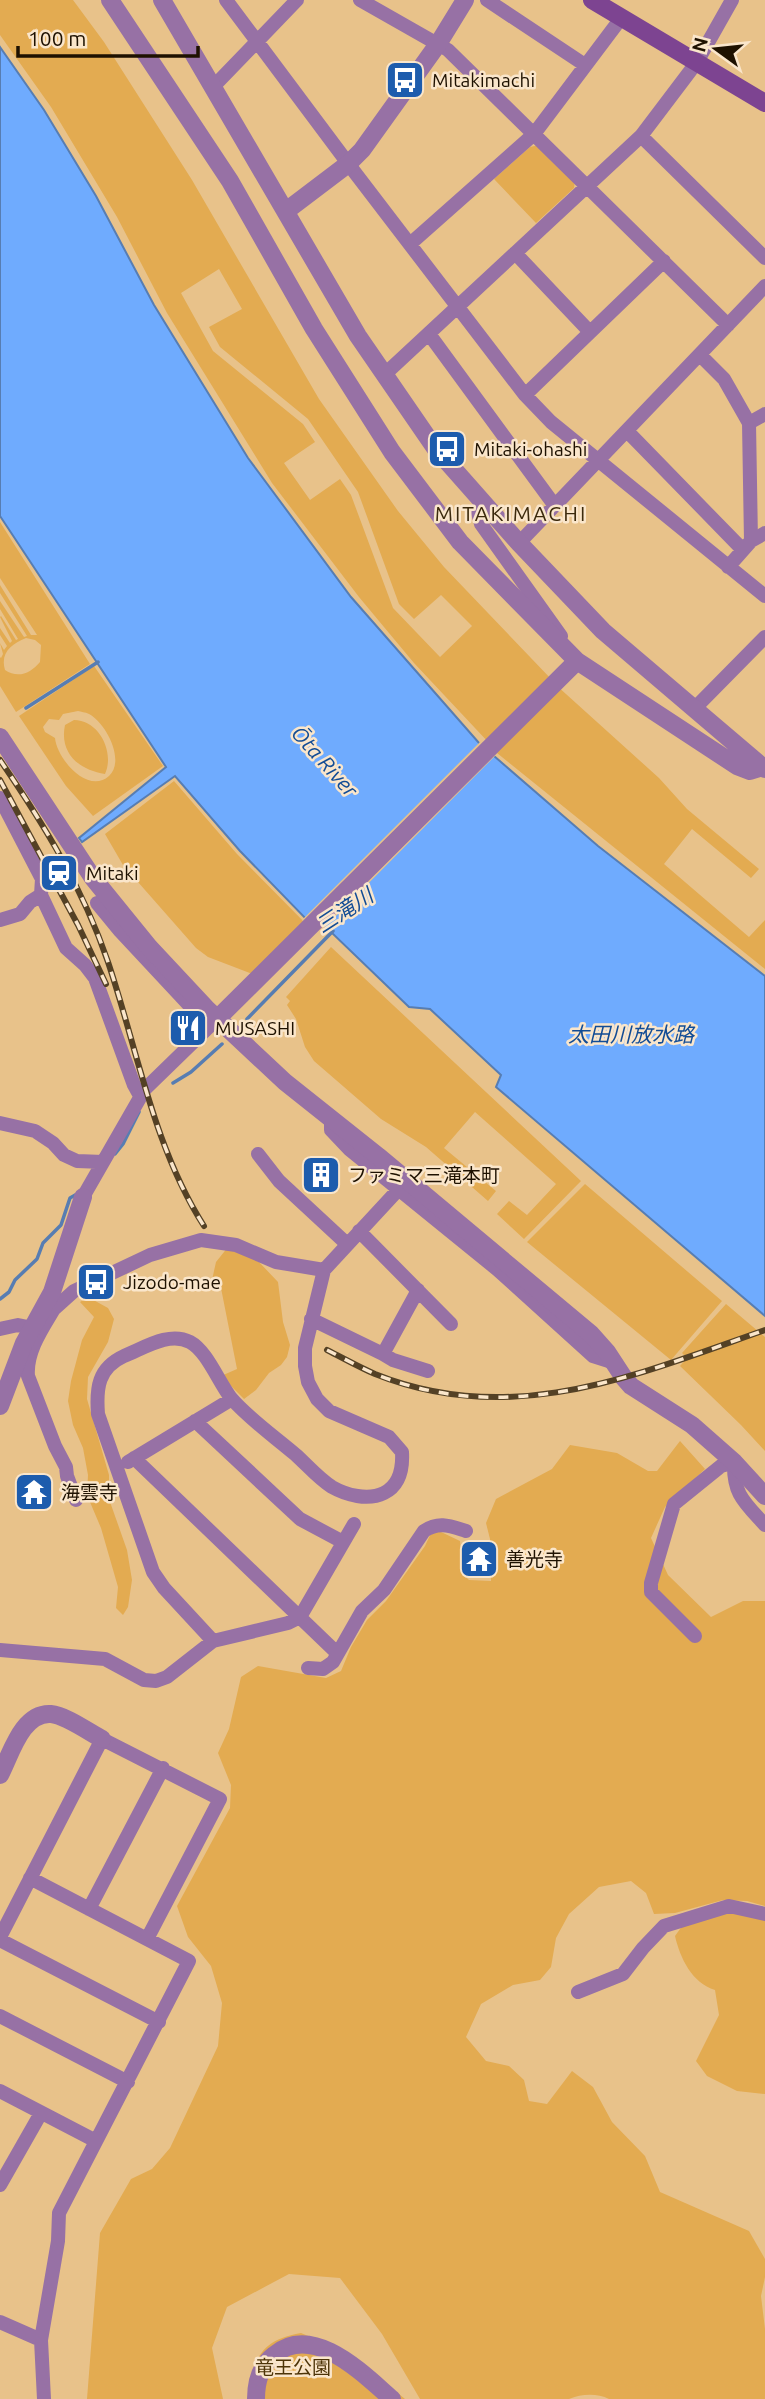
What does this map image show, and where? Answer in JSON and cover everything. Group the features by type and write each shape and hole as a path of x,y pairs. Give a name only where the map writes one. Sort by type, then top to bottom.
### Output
{"main road":[{"path":"592,0 765,103"}],"street":[{"path":"110,0 230,181 314,329 418,488 460,542 573,665 737,766 750,771 764,767"},
{"path":"162,0 358,336 435,448 519,543 603,631 764,767"},
{"path":"226,0 525,395 551,422 765,596"},
{"path":"214,86 297,0"},
{"path":"360,0 448,50 728,325"},
{"path":"286,211 348,164 362,150 438,44 465,0"},
{"path":"487,0 585,65"},
{"path":"384,375 641,136 697,62 732,0"},
{"path":"410,244 534,134 622,17"},
{"path":"641,136 765,258"},
{"path":"515,253 589,331"},
{"path":"525,395 664,261"},
{"path":"519,543 765,286"},
{"path":"429,334 555,506"},
{"path":"700,355 724,379 749,423 747,545"},
{"path":"749,423 765,414"},
{"path":"627,431 747,545"},
{"path":"485,505 478,513 481,524 535,598 573,665"},
{"path":"729,567 747,545 765,533"},
{"path":"695,708 765,637"},
{"path":"76,1500 66,1467 28,1376 27,1366 49,1307 83,1197 140,1096 573,665"},
{"path":"0,737 93,878 149,947 221,1014 285,1082 378,1156 460,1232"},
{"path":"0,798 42,879 41,895 66,948 95,978 140,1096"},
{"path":"0,920 20,914 30,902 41,895"},
{"path":"97,903 189,1005 201,1013 221,1014"},
{"path":"331,1120 331,1130 349,1149 398,1190 460,1232 591,1334 631,1386 692,1424 734,1462 765,1496"},
{"path":"0,1123 35,1132 53,1143 64,1155 77,1161 103,1162"},
{"path":"258,1154 279,1181 347,1244"},
{"path":"213,1641 164,1588 153,1572 98,1414 96,1395 106,1368 116,1360 167,1338 182,1339 200,1350 232,1399 331,1487 364,1497 381,1494 394,1487 401,1475 402,1461 398,1446 389,1437 329,1411 317,1399 307,1382 305,1348 324,1270 398,1190"},
{"path":"359,1231 451,1324"},
{"path":"0,1406 33,1328 49,1307 74,1291 139,1260 201,1240 236,1245 276,1262 324,1270"},
{"path":"383,1354 418,1290"},
{"path":"311,1319 393,1360 428,1371"},
{"path":"0,1329 18,1325 33,1328"},
{"path":"117,1468 232,1399"},
{"path":"195,1421 300,1519 343,1542"},
{"path":"134,1458 337,1653"},
{"path":"734,1462 733,1480 742,1499 765,1525"},
{"path":"695,1636 651,1592 651,1583 674,1504 721,1466 734,1462"},
{"path":"0,1650 105,1659 144,1680 156,1681 167,1677 213,1641 288,1623 300,1617 354,1524"},
{"path":"308,1668 323,1669 333,1662 362,1611 384,1590 424,1531 433,1525 441,1524 466,1531"},
{"path":"0,1775 24,1728 36,1716 53,1714 220,1799 147,1939"},
{"path":"102,1739 0,1939 159,2022"},
{"path":"89,1909 163,1768"},
{"path":"30,1878 189,1961 60,2213 58,2241 41,2340 44,2399"},
{"path":"578,1992 623,1974 664,1926 729,1906 765,1914"},
{"path":"0,2016 128,2082"},
{"path":"0,2091 96,2141"},
{"path":"0,2185 41,2113"},
{"path":"0,2322 41,2340"},
{"path":"256,2399 261,2370 266,2361 292,2344 306,2343 320,2346 338,2356 392,2399"}],"green space":[{"path":"0,0 73,0 104,42 192,180 319,399 398,511 444,567 553,681 490,744 414,663 359,597 272,483 167,313 117,217 51,107 0,35","holes":["219,269 242,309 209,327 220,347 308,419 358,492 399,604 414,619 441,595 472,626 440,657 393,608 351,495 340,479 310,500 284,463 315,442 303,424 213,351 181,293"]},
{"path":"539,145 575,181 574,188 536,223 494,179 530,147"},
{"path":"0,522 90,664 16,712 0,686 0,657 3,654 0,643 4,650 7,646 0,635 0,628 10,643 12,641 1,616 16,640 18,639 0,609 0,601 24,637 27,636 0,593 0,585 31,635 37,635 0,578","holes":["26,638 41,645 40,662 28,672 15,674 5,670 5,654 11,646"]},
{"path":"94,666 163,766 93,816 66,786 19,716","holes":["79,711 95,718 107,733 114,751 114,769 101,781 83,778 75,772 61,755 55,738 45,732 43,727 49,719 59,720 63,714"]},
{"path":"556,685 659,778 687,809 759,869 751,878 692,829 664,864 749,937 765,920 765,969 492,749"},
{"path":"74,720 91,725 103,739 108,756 105,774 87,769 68,752 65,725"},
{"path":"174,781 237,854 314,932 255,975 208,957 196,948 123,865 105,834"},
{"path":"331,947 581,1181 524,1239 497,1214 509,1201 527,1215 556,1184 475,1112 444,1148 496,1191 488,1201 426,1147 381,1119 314,1061 305,1047 296,1019 287,1005 290,1001 286,997"},
{"path":"585,1184 722,1301 671,1360 527,1242"},
{"path":"228,1247 259,1262 278,1282 283,1322 290,1345 287,1357 281,1365 269,1373 256,1390 244,1399 221,1376 237,1369 220,1283 212,1280 216,1262"},
{"path":"88,1297 108,1308 114,1319 108,1342 88,1377 87,1399 109,1475 109,1499 127,1550 132,1580 128,1607 123,1615 116,1608 118,1587 101,1528 87,1495 88,1475 83,1448 73,1425 68,1401 82,1340 94,1317 80,1302"},
{"path":"726,1304 765,1337 765,1451 680,1366 687,1358 682,1353"},
{"path":"680,1441 705,1469 665,1507 651,1538 668,1575 711,1617 743,1601 765,1601 765,1906 747,1901 723,1900 675,1913 654,1914 646,1893 631,1881 599,1887 569,1914 556,1938 551,1967 540,1980 513,1985 481,2004 466,2037 486,2061 509,2066 524,2080 529,2101 547,2104 572,2071 593,2087 612,2122 645,2156 660,2192 749,2231 765,2259 761,2296 765,2329 765,2399 609,2399 589,2395 569,2399 420,2399 382,2334 340,2278 289,2274 227,2307 212,2348 223,2399 87,2399 100,2233 131,2179 152,2169 170,2148 218,2046 222,2003 211,1966 188,1937 177,1906 230,1808 231,1785 218,1753 229,1729 241,1677 258,1666 326,1678 341,1671 367,1620 386,1601 425,1546 431,1533 439,1531 460,1541 462,1573 469,1580 491,1581 490,1539 486,1523 496,1499 552,1469 570,1445 617,1453 648,1471 657,1471"},
{"path":"725,1912 765,1919 765,2094 737,2091 707,2076 696,2061 719,2015 715,1990 700,1982 688,1969 675,1936 685,1922"},
{"name":"竜王公園","path":"301,2333 356,2362 405,2399 251,2399 253,2373 261,2354 276,2341"}],"water":[{"name":"太田川放水路","path":"0,47 44,110 96,196 154,305 248,458 351,597 479,743 598,846 765,976 765,1316 496,1087 501,1075 430,1009 409,1007 329,930 308,921 240,851 175,776 82,842 79,838 166,767 0,516"}],"pier":[{"path":"481,741 497,754 321,931 306,924 302,920"}],"waterway":[{"path":"26,708 98,662"},
{"name":"三滝川","path":"247,1019 333,931"},
{"name":"三滝川","path":"173,1083 191,1072 222,1044"},
{"name":"三滝川","path":"115,1154 139,1112"},
{"name":"三滝川","path":"0,1299 37,1259 43,1243 61,1225 70,1198 77,1194"}],"railway":[{"path":"0,760 32,808 87,908 119,996 159,1131 186,1195 204,1226"},
{"path":"0,780 78,925 106,984"},
{"path":"327,1350 375,1374 426,1390 476,1397 525,1396 573,1390 621,1378 765,1330"}],"place":[{"name":"Mitakimachi","path":"405,80"},
{"name":"Mitaki-ohashi","path":"447,449"},
{"name":"Mitaki","path":"59,873"},
{"name":"MUSASHI","path":"188,1028"},
{"name":"ファミマ三滝本町","path":"321,1175"},
{"name":"Jizodo-mae","path":"96,1282"},
{"name":"海雲寺","path":"34,1492"},
{"name":"善光寺","path":"479,1559"}],"district":[{"name":"MITAKIMACHI","path":"511,513"}],"water label":[{"name":"Ōta River","path":"325,761"}]}
